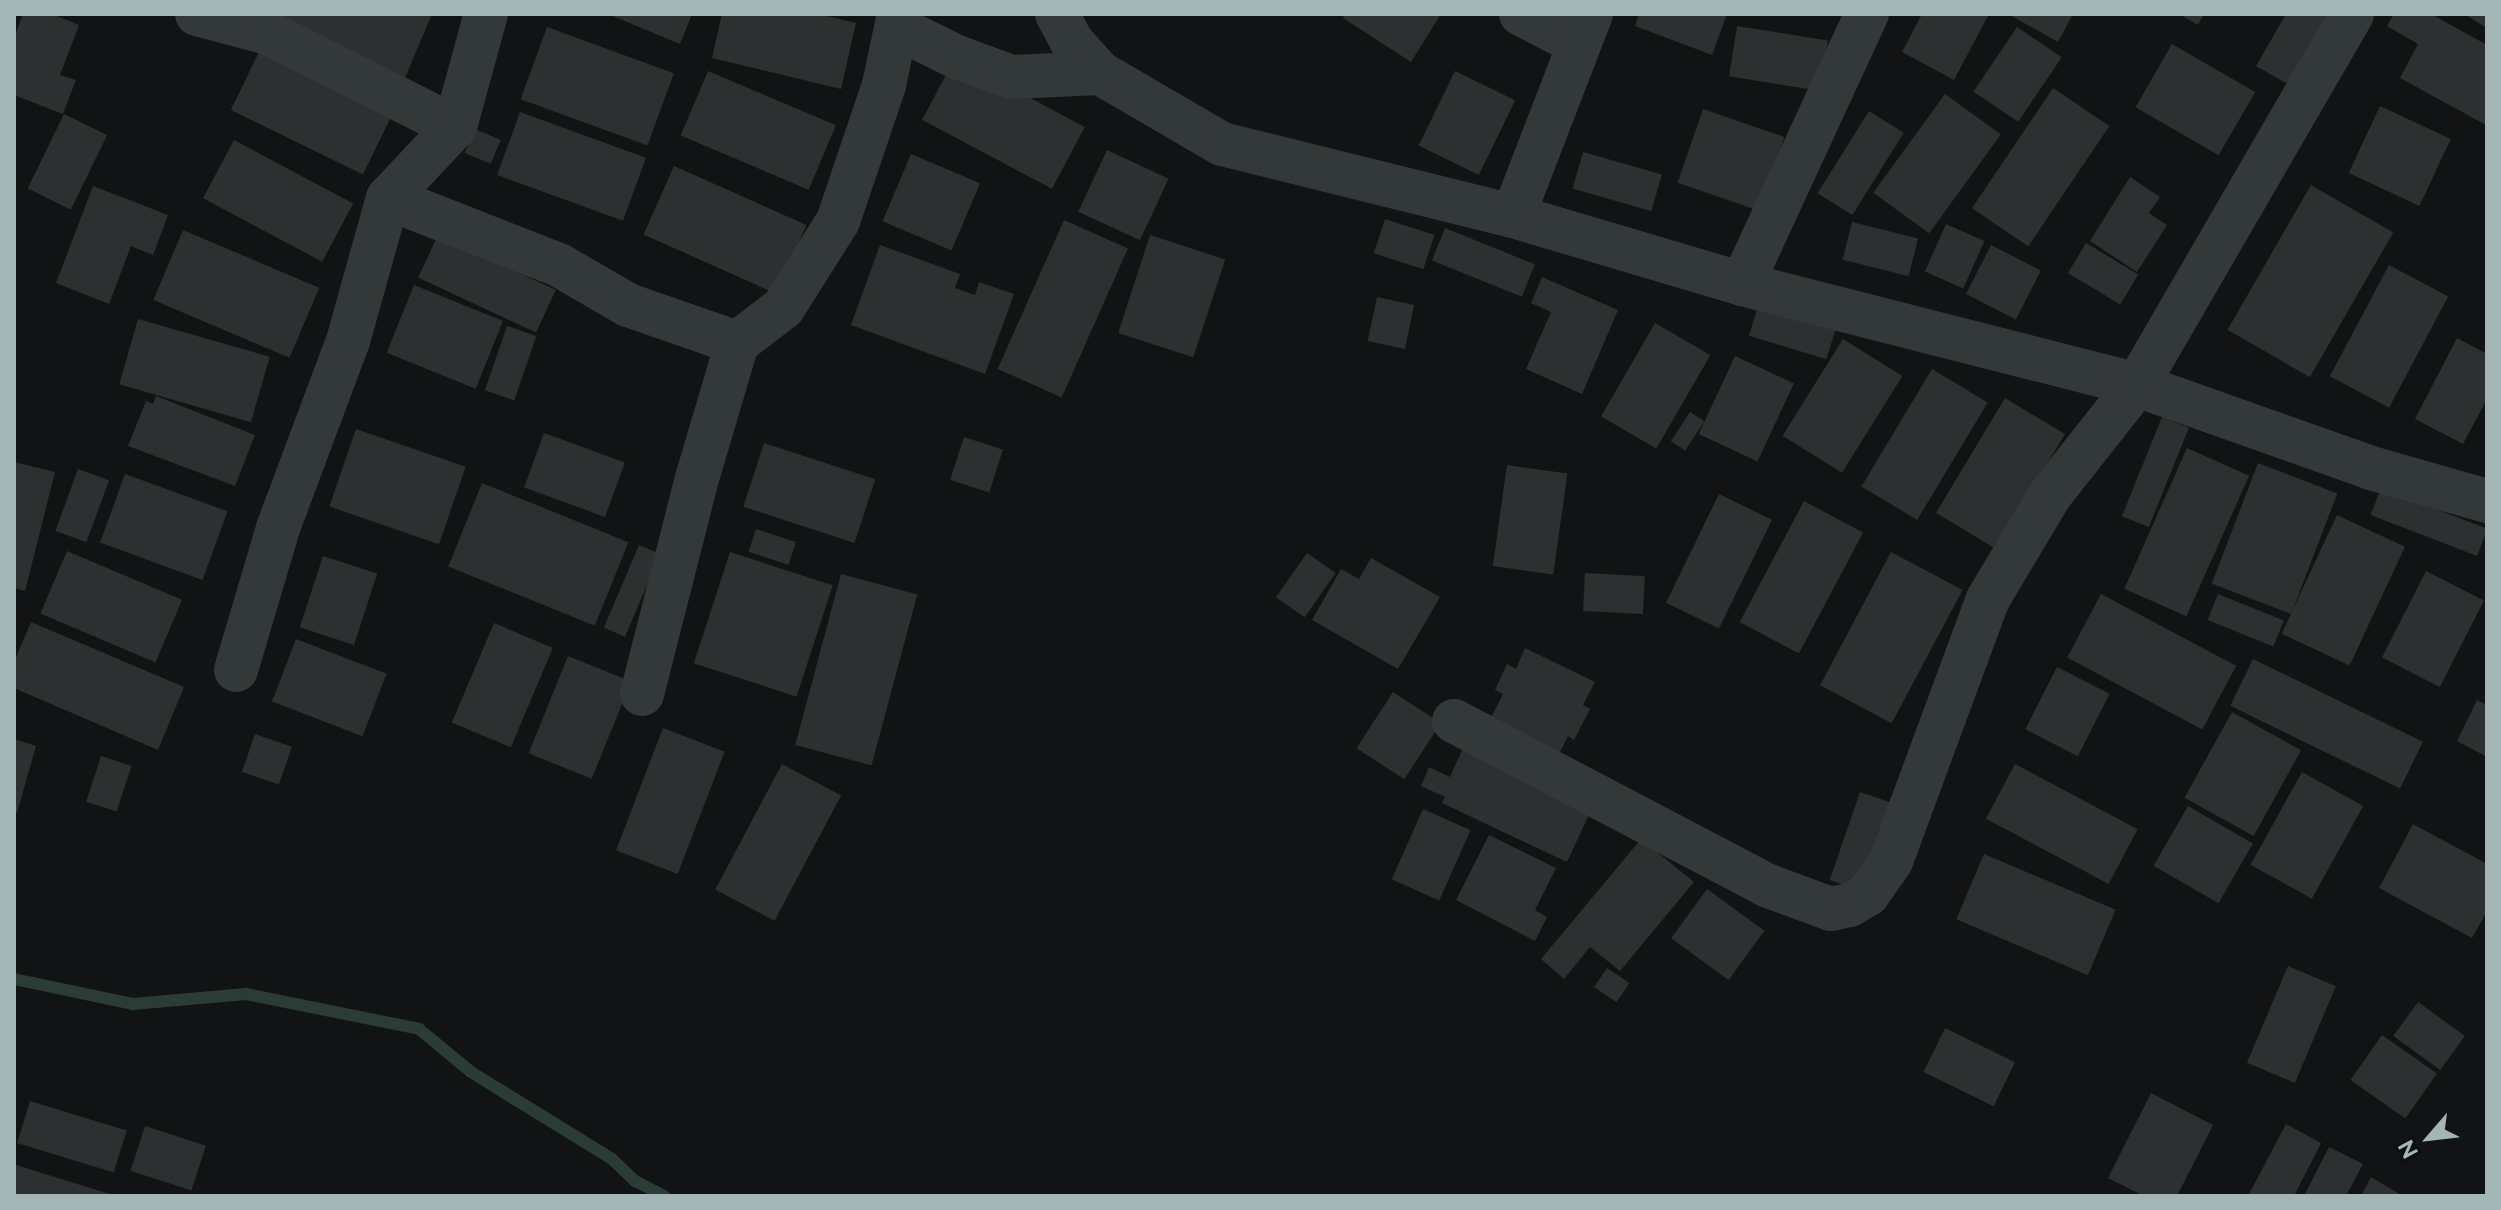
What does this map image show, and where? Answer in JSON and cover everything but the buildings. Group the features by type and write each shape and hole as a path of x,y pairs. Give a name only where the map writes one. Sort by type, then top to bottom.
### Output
{"street":[{"path":"197,14 268,33 455,127"},
{"path":"236,670 278,528 348,341 388,198 455,127 486,14"},
{"path":"1057,14 1072,42 1100,73 1222,144 1513,216 1742,284 2137,385 2371,468 2487,501"},
{"path":"1513,216 1585,29 1521,14"},
{"path":"1742,284 1867,14"},
{"path":"1454,721 1766,885 1831,909 1850,905 1868,894 1891,861 1988,599 2050,495 2137,385 2352,14"},
{"path":"642,694 698,475 737,343 783,308 838,221 884,85 898,21 957,57 1011,77 1100,73"},
{"path":"388,198 559,265 628,305 737,343"}],"waterway":[{"path":"14,979 133,1004 246,994 419,1029 471,1072 612,1159 635,1181 664,1196"}]}
